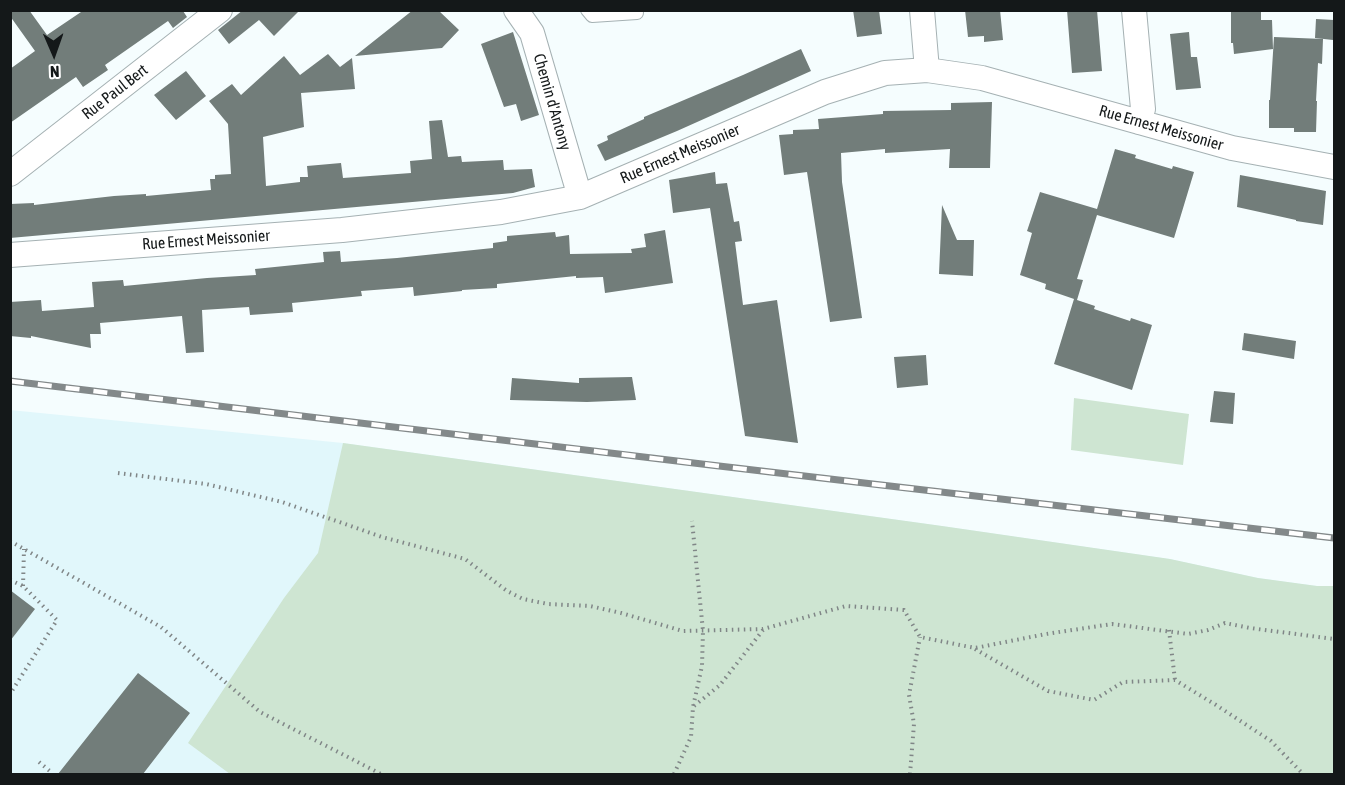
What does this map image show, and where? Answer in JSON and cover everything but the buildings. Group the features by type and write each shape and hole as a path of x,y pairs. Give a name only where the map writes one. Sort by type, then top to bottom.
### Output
{"street":[{"name":"Rue Paul Bert","path":"10,174 220,10"},
{"path":"922,10 927,70"},
{"path":"1134,10 1143,109 1139,122"},
{"name":"Chemin d'Antony","path":"523,14 532,33 580,197"},
{"name":"Rue Ernest Meissonier","path":"10,255 342,230 501,212 580,197 825,92 885,73 927,70 982,78 1232,148 1335,167"}],"lane":[{"path":"587,10 592,16 637,13"}],"path":[{"path":"118,473 206,484 282,502 382,537 465,559 507,591 523,599 548,604 590,606 683,631 763,629 846,606 904,610 921,637 909,695 914,723 910,774"},
{"path":"674,774 691,737 693,707 702,666 703,631 692,521"},
{"path":"10,541 162,627 260,712 381,774"},
{"path":"23,586 24,549"},
{"path":"10,580 23,586 57,620 10,694"},
{"path":"975,648 1112,624 1188,634 1208,630 1225,623 1335,639"},
{"path":"693,707 720,685 763,629"},
{"path":"1169,630 1175,680"},
{"path":"921,637 975,648 1048,691 1094,700 1123,682 1175,680 1270,741 1303,774"},
{"path":"39,762 51,772"}],"shaded area":[{"path":"10,410 343,443 942,526 1170,559 1258,578 1334,586 1334,774 11,774"}],"green space":[{"path":"1074,398 1189,414 1183,465 1071,450"},
{"path":"343,443 942,526 1170,559 1258,578 1334,586 1334,774 230,774 188,743 284,598 318,553"}],"railway":[{"path":"10,381 1334,538"}]}
